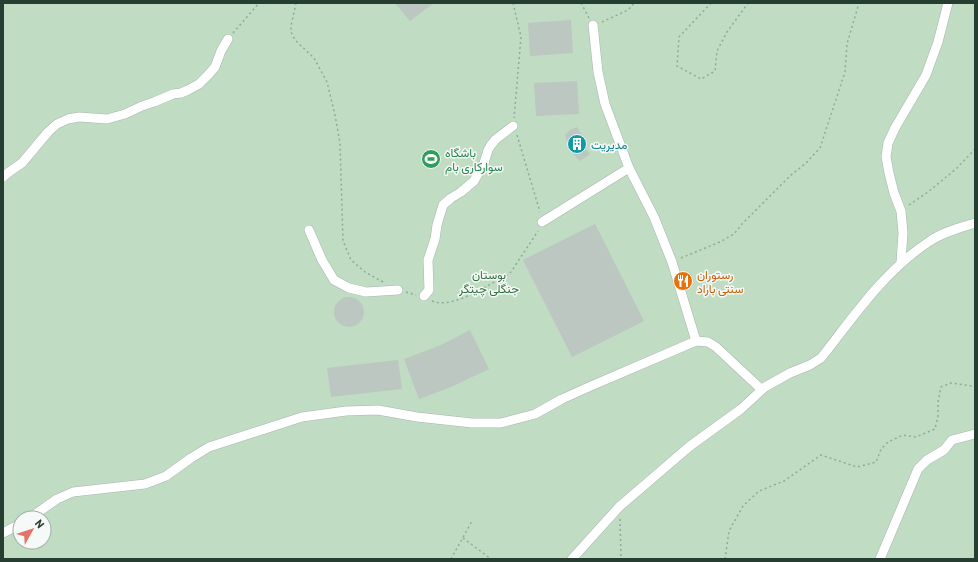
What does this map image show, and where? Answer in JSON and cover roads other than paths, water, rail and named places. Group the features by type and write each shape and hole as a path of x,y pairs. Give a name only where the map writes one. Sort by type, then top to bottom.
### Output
{"street":[{"path":"901,262 903,233 901,211 889,174 886,158 888,143 895,128 926,75 938,42 948,3"},
{"path":"593,25 598,72 605,104 629,168 654,217 672,262 696,341"},
{"path":"3,177 22,163 48,132 57,124 68,119 79,117 107,119 125,114 173,94 181,93 199,84 215,67 221,51 228,39"},
{"path":"424,296 429,290 428,260 443,206 451,198 474,181 484,163 491,145 496,139 513,126"},
{"path":"542,222 629,168"},
{"path":"572,559 619,506 690,446 741,409 761,389 822,358 876,290 901,262 930,241 953,230 975,223"},
{"path":"309,230 322,260 334,280 349,288 366,292 398,290"},
{"path":"41,510 57,499 73,492 144,484 166,476 209,447 302,417 346,411 378,410 433,419 472,423 501,423 536,414 562,399 696,341 708,342 716,347 761,389"},
{"path":"880,559 918,469 927,460 944,450 952,440 975,434"}],"place":[{"name":"مدیریت","path":"577,144"},
{"name":"باشگاه سوارکاری بام","path":"431,159"},
{"name":"رستوران سنتی باراد","path":"683,281"}],"park label":[{"name":"بوستان جنگلی چیتگر","path":"489,281"}]}
